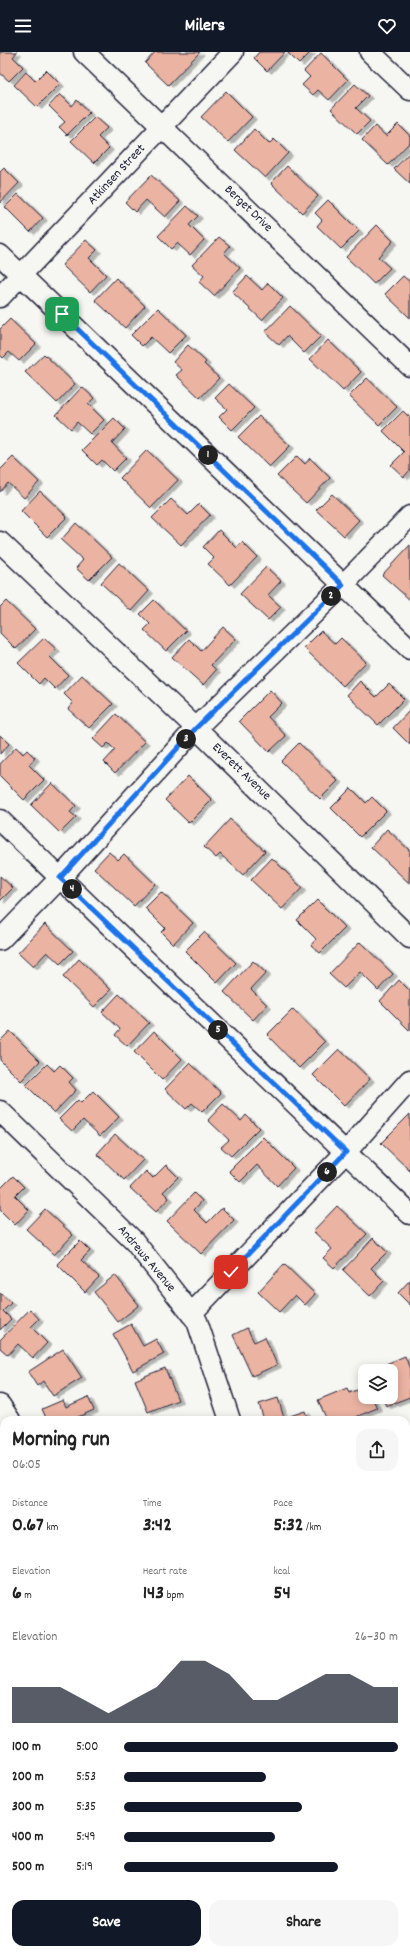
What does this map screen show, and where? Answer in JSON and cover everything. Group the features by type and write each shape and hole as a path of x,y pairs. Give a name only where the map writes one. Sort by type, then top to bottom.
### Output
{"street":[{"name":"Berget Drive","path":"84,52 410,366"},
{"name":"Atkinsen Street","path":"0,297 233,52"},
{"path":"370,52 410,90"},
{"path":"0,255 410,649"},
{"path":"0,940 60,878 196,728 343,585 410,516"},
{"name":"Everett Avenue","path":"0,542 196,728 410,938"},
{"path":"0,820 410,1214"},
{"path":"191,1314 346,1152 410,1080"},
{"name":"Andrews Avenue","path":"0,1111 134,1241 197,1321 229,1416"},
{"path":"0,1405 7,1416"}],"building":[{"path":"0,52 17,52 13,57 23,67 9,81 0,73"},
{"path":"155,52 200,52 168,85 145,63"},
{"path":"259,52 285,52 267,71 254,58"},
{"path":"287,52 311,52 299,64"},
{"path":"321,53 348,80 329,100 318,90 313,95 302,85 310,77 304,71"},
{"path":"46,70 60,84 37,107 14,85 26,72 35,81"},
{"path":"355,84 368,96 356,108 370,121 357,134 331,109"},
{"path":"226,91 252,117 228,142 201,117"},
{"path":"60,94 72,106 77,100 89,113 67,135 59,127 65,122 49,106"},
{"path":"95,117 107,128 98,137 109,148 94,163 71,141"},
{"path":"398,124 410,136 410,142 388,165 362,140 375,126 386,136"},
{"path":"254,129 269,144 274,139 288,153 265,178 235,150"},
{"path":"410,152 410,184 394,169"},
{"path":"287,166 318,196 302,213 271,183"},
{"path":"4,168 19,183 0,203 0,172"},
{"path":"151,175 180,201 165,217 146,200 135,212 125,202"},
{"path":"18,194 43,218 30,232 5,207"},
{"path":"328,200 359,231 341,249 317,226 322,220 315,213"},
{"path":"187,206 198,216 189,225 204,240 190,255 177,243 171,249 158,236"},
{"path":"377,225 393,241 378,257 390,268 374,284 346,257"},
{"path":"219,237 230,246 224,253 240,268 214,296 199,282 204,276 192,265"},
{"path":"86,240 97,250 89,258 106,275 90,292 62,265"},
{"path":"247,276 262,290 268,283 283,298 262,320 232,292"},
{"path":"403,276 410,282 410,318 385,294"},
{"path":"116,278 145,306 125,328 95,300"},
{"path":"290,306 321,336 304,353 287,336 279,345 265,332"},
{"path":"158,308 186,335 168,353 151,337 142,346 131,335"},
{"path":"10,319 36,344 19,361 9,352 3,358 0,355 0,329"},
{"path":"328,340 361,372 343,391 310,359"},
{"path":"188,345 206,362 204,364 219,378 200,398 176,375 182,370 173,362"},
{"path":"44,354 75,384 57,403 25,372"},
{"path":"367,378 397,407 379,425 349,396"},
{"path":"229,384 254,408 232,430 219,417 227,409 215,398"},
{"path":"82,387 94,398 88,404 104,420 90,434 77,422 71,429 56,415"},
{"path":"403,411 410,418 410,470 404,477 391,465 404,452 383,431"},
{"path":"259,416 290,446 269,467 238,437"},
{"path":"114,418 125,429 112,443 126,458 113,471 102,460 97,465 82,450"},
{"path":"147,450 178,480 151,508 120,478"},
{"path":"297,456 305,464 310,458 330,478 306,503 277,476"},
{"path":"13,457 39,482 24,498 8,483 0,492 0,470"},
{"path":"40,491 67,517 47,537 21,511"},
{"path":"332,494 359,520 344,536 316,510"},
{"path":"171,499 188,515 199,504 210,515 181,545 152,518"},
{"path":"76,523 112,557 89,580 76,568 83,560 61,540"},
{"path":"219,530 237,548 242,542 257,557 230,585 208,564 214,558 203,547"},
{"path":"410,545 410,600 382,575"},
{"path":"119,563 149,591 131,611 101,583"},
{"path":"266,567 281,581 268,595 281,607 268,620 240,594"},
{"path":"154,600 186,631 166,651 144,630 150,624 140,614"},
{"path":"6,601 35,629 16,649 0,633 0,607"},
{"path":"223,627 236,639 211,665 216,670 203,685 172,657 189,639 201,651"},
{"path":"321,631 335,644 341,638 366,662 343,686 304,648"},
{"path":"44,638 56,649 49,656 68,675 55,689 44,678 39,684 18,663"},
{"path":"82,675 113,704 89,728 68,709 73,703 64,694"},
{"path":"360,681 376,697 389,684 404,699 378,725 347,695"},
{"path":"270,690 282,703 268,717 286,736 269,752 239,721"},
{"path":"410,710 410,745 393,728"},
{"path":"116,714 145,742 115,773 104,762 115,750 108,743 103,748 93,739"},
{"path":"0,735 9,744 0,754"},
{"path":"299,743 338,781 320,799 281,761"},
{"path":"16,747 23,754 27,750 35,758 29,765 44,780 24,800 0,776 0,764"},
{"path":"188,776 212,800 189,823 165,800"},
{"path":"52,783 76,806 70,812 76,817 60,833 31,805"},
{"path":"351,788 366,803 372,797 386,811 360,837 331,808"},
{"path":"230,819 265,851 243,875 220,854 216,858 204,847"},
{"path":"387,829 410,851 409,883 371,847"},
{"path":"109,852 118,860 124,854 155,884 134,906 94,868"},
{"path":"272,858 302,888 282,909 251,880"},
{"path":"0,876 13,888 0,901"},
{"path":"161,892 193,923 173,944 161,932 165,928 145,908"},
{"path":"317,900 345,928 320,953 311,945 316,939 297,920"},
{"path":"45,924 73,951 60,964 47,952 33,967 18,953"},
{"path":"204,932 236,963 217,983 185,951"},
{"path":"360,942 393,974 378,990 360,972 344,988 329,974"},
{"path":"79,959 111,990 94,1007 63,977"},
{"path":"253,961 266,973 251,989 267,1005 253,1020 224,992"},
{"path":"399,980 410,991 410,1031 380,1001"},
{"path":"119,994 149,1023 127,1046 115,1035 120,1029 102,1012"},
{"path":"293,1009 325,1042 299,1068 267,1035"},
{"path":"10,1031 40,1061 21,1081 0,1060 0,1041"},
{"path":"154,1031 182,1059 162,1080 134,1052"},
{"path":"339,1049 370,1079 344,1106 313,1075"},
{"path":"190,1063 221,1093 202,1112 192,1103 186,1109 165,1089"},
{"path":"47,1064 54,1071 60,1065 73,1078 69,1082 76,1090 54,1113 26,1085"},
{"path":"93,1091 119,1117 100,1136 83,1120 72,1131 59,1119 78,1100 81,1103"},
{"path":"223,1104 241,1121 246,1115 259,1128 231,1156 221,1147 229,1140 208,1120"},
{"path":"410,1114 410,1171 381,1143"},
{"path":"115,1134 143,1160 124,1180 97,1154"},
{"path":"263,1137 294,1168 277,1186 257,1165 240,1182 229,1171"},
{"path":"166,1165 178,1177 163,1192 169,1198 156,1212 130,1188 146,1171 153,1178"},
{"path":"13,1176 24,1187 15,1196 29,1210 15,1225 0,1210 0,1189"},
{"path":"194,1193 202,1201 194,1210 207,1223 222,1208 234,1220 201,1254 167,1221"},
{"path":"337,1206 367,1234 334,1268 323,1258 332,1249 313,1231"},
{"path":"45,1209 73,1235 54,1255 26,1229"},
{"path":"373,1238 387,1252 371,1268 384,1281 370,1296 343,1270"},
{"path":"80,1241 90,1251 81,1260 99,1277 85,1292 57,1264"},
{"path":"284,1264 315,1294 305,1305 295,1295 279,1312 258,1292"},
{"path":"115,1275 139,1305 118,1322 94,1292"},
{"path":"410,1280 410,1305 398,1293"},
{"path":"0,1293 11,1303 3,1311 11,1319 0,1330"},
{"path":"30,1309 39,1319 31,1327 47,1343 33,1358 18,1344 8,1355 0,1348 0,1340"},
{"path":"131,1324 143,1346 156,1339 164,1354 133,1371 113,1334"},
{"path":"247,1328 254,1342 265,1337 277,1365 252,1376 233,1335"},
{"path":"63,1349 82,1378 53,1396 43,1381 37,1386 28,1372"},
{"path":"405,1356 410,1369 410,1397 398,1402 398,1364 386,1364"},
{"path":"165,1368 178,1400 148,1412 135,1380"},
{"path":"347,1388 349,1393 358,1390 358,1404 375,1404 377,1408 358,1416 325,1416 318,1400"},
{"path":"88,1397 94,1410 80,1416 45,1416 42,1409 63,1400 66,1407"},
{"path":"278,1398 283,1416 263,1416 259,1404"},
{"path":"305,1411 307,1416 290,1416"}],"route":[{"path":"62,314 343,585 196,728 60,878 346,1152 231,1272"}]}
